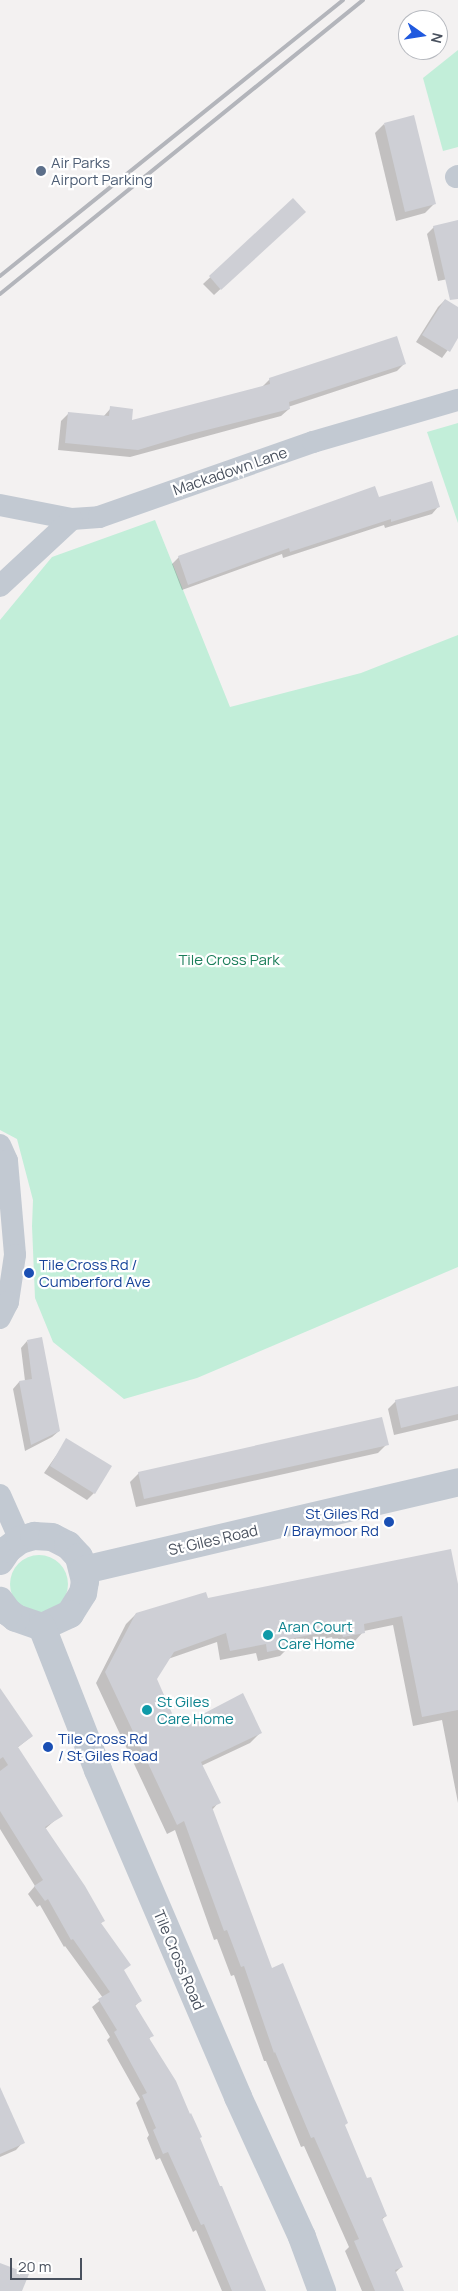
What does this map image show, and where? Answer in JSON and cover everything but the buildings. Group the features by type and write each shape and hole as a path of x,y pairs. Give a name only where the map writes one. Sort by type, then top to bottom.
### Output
{"street":[{"name":"Mackadown Lane","path":"0,505 72,519 99,517 313,442 458,400"},
{"path":"0,586 72,519"},
{"path":"0,1145 7,1160 15,1255 8,1302 0,1318"},
{"name":"St Giles Road","path":"84,1570 458,1482"},
{"path":"0,1495 20,1540"},
{"path":"0,1561 8,1549 20,1540 44,1536 60,1539 79,1557 84,1570 83,1593 78,1605 62,1619 42,1627 16,1618 8,1612 0,1601"},
{"name":"Tile Cross Road","path":"42,1627 102,1779 234,2088 302,2237 322,2291"}],"green space":[{"path":"458,50 458,147 443,151 423,78 448,60"},
{"path":"458,423 458,523 427,432"},
{"name":"Tile Cross Park","path":"155,520 230,707 361,673 458,635 458,1267 197,1378 124,1399 53,1342 35,1298 32,1226 33,1200 17,1139 0,1130 0,620 52,557"},
{"path":"39,1555 50,1557 63,1568 68,1584 66,1595 55,1608 39,1613 28,1611 15,1600 10,1584 12,1573 23,1560"}],"railway":[{"path":"0,276 343,0"},
{"path":"0,294 363,0"}],"place":[{"name":"Air Parks Airport Parking","path":"41,171"},
{"name":"Tile Cross Rd / Cumberford Ave","path":"29,1273"},
{"name":"St Giles Rd / Braymoor Rd","path":"389,1522"},
{"name":"Aran Court Care Home","path":"268,1635"},
{"name":"St Giles Care Home","path":"147,1710"},
{"name":"Tile Cross Rd / St Giles Road","path":"48,1747"}]}
